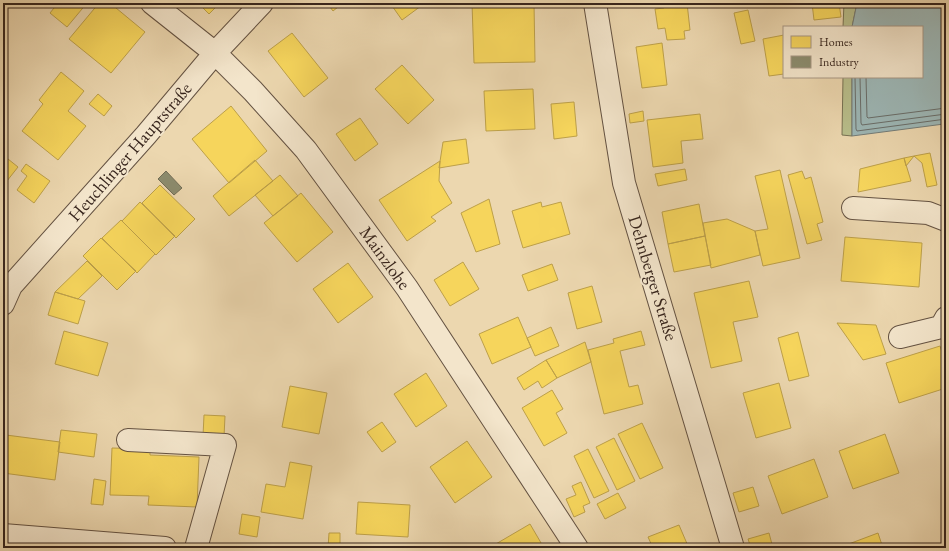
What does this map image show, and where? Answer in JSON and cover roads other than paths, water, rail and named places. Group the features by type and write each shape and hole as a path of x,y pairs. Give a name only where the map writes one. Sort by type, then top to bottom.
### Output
{"street":[{"name":"Mainzlohe","path":"152,3 215,53 253,91 306,150 403,282 578,548"},
{"name":"Heuchlinger Hauptstraße","path":"3,304 11,286 146,135 215,53 262,3"},
{"name":"Dehnberger Straße","path":"595,3 624,183 733,548"},
{"path":"853,208 928,213 946,220"},
{"path":"900,337 941,327 946,318"},
{"path":"128,440 225,445 196,548"},
{"path":"3,535 165,548"}],"water":[{"path":"857,3 946,3 946,106 944,124 852,136 852,78 923,78 923,26 852,26"}]}
